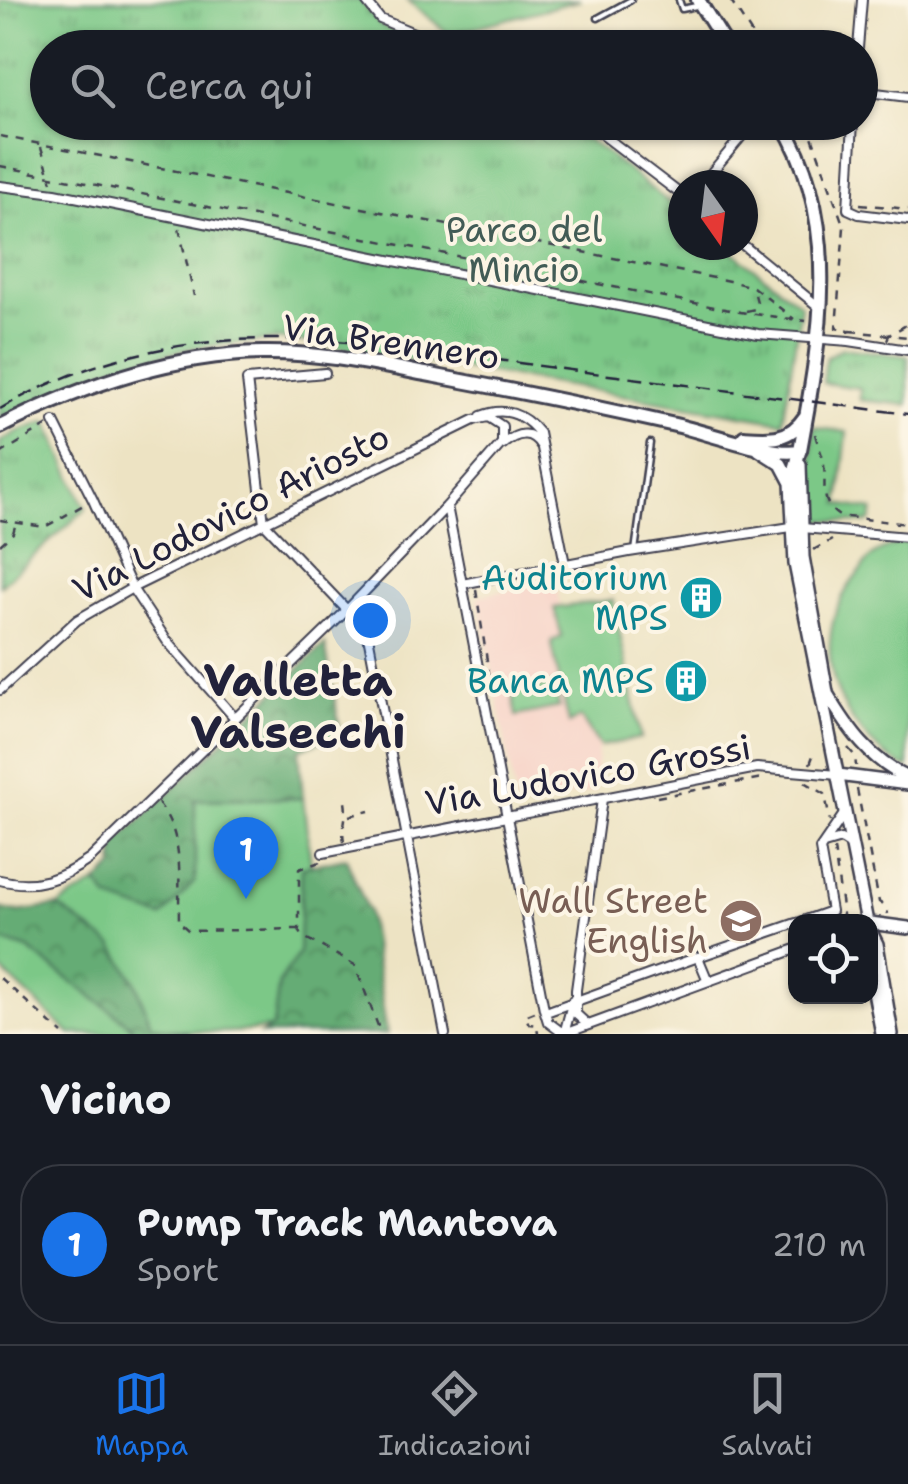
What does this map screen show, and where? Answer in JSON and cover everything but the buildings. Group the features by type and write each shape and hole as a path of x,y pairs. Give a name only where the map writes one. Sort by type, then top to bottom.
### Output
{"main road":[{"path":"699,2 717,30"},
{"path":"790,140 813,197 822,253 817,339 791,483 825,723 867,914"},
{"name":"Via Brennero","path":"0,427 112,378 217,356 326,355 553,398 722,436 780,454 800,450"},
{"path":"777,439 793,431 806,415"},
{"name":"Via Brennero","path":"722,436 777,439 800,450"},
{"name":"Via Brennero","path":"722,436 776,460 791,483"},
{"path":"800,450 796,527 828,695 838,775"},
{"path":"828,695 860,744 908,781"},
{"path":"838,775 908,781"},
{"path":"878,926 908,928"},
{"path":"878,950 892,1034"},
{"path":"876,1004 882,1034"}],"street":[{"path":"365,0 380,18 408,30"},
{"path":"860,30 862,0"},
{"path":"878,94 908,97"},
{"path":"610,140 668,185"},
{"path":"713,170 738,140"},
{"path":"852,140 847,202 852,212 908,220"},
{"path":"0,186 56,193 758,334 817,339 849,336 908,350"},
{"path":"758,257 819,307"},
{"path":"325,373 247,380 264,524 347,610"},
{"path":"474,420 495,411 524,418 539,433 565,564"},
{"path":"0,880 33,885 71,872 90,859 347,610 448,506 504,438 502,426 488,417 474,420"},
{"name":"Via Lodovico Ariosto","path":"0,690 77,620 132,588 474,420"},
{"path":"54,422 132,588 167,641 234,717"},
{"path":"498,447 512,436 525,434 537,440 544,456"},
{"path":"448,506 548,1034"},
{"path":"462,584 635,551 796,527 908,538"},
{"path":"347,610 358,608 364,615 445,1034"},
{"name":"Via Ludovico Grossi","path":"321,858 345,848 757,768 838,775"},
{"path":"564,1034 576,990 602,799"},
{"path":"821,914 830,911 820,849 846,811"},
{"path":"829,839 841,840 854,848"},
{"path":"546,1014 788,925"},
{"path":"564,1034 788,952"},
{"path":"703,955 708,981"},
{"path":"574,1002 576,1014 588,1025"},
{"path":"546,1014 564,1034"}],"lane":[{"path":"598,18 631,0"},
{"path":"680,0 682,9 699,2"},
{"path":"635,551 650,443"}],"path":[{"path":"730,0 749,30"},
{"path":"0,136 753,287 796,320"},
{"path":"813,140 844,227 836,328 849,336 908,337"},
{"path":"40,145 56,193"},
{"path":"0,166 740,312 818,323"},
{"path":"847,202 908,209"},
{"path":"177,217 194,296"},
{"path":"740,312 755,310 753,287"},
{"path":"889,335 908,324"},
{"path":"0,454 54,422"},
{"path":"814,428 824,460 824,494 832,511 839,516 908,524"},
{"path":"0,520 45,527 93,500"},
{"path":"0,545 13,533 16,522"},
{"path":"475,582 491,683"},
{"path":"848,748 855,756 856,772"},
{"path":"804,764 811,763 814,754"},
{"path":"656,798 766,778"},
{"path":"801,781 810,782 825,794 843,914"},
{"path":"856,788 879,902 886,907 888,916"},
{"path":"154,797 167,814 178,844 179,922 183,928 299,929"},
{"path":"345,802 345,848"},
{"path":"348,817 370,811"},
{"path":"321,858 298,869 299,929 302,936 355,965 381,1034"},
{"path":"0,978 64,1034"},
{"path":"538,1034 537,1025 529,1024 526,1016 546,1014"}],"shaded area":[{"path":"555,580 560,606 613,598 643,739 598,748 595,791 517,805 478,596"}],"green space":[{"name":"Parco del Mincio","path":"0,0 360,0 380,25 391,30 30,30 30,140 589,140 668,201 668,260 743,260 801,305 783,422 287,339 192,348 105,370 0,419"},
{"path":"407,0 581,0 465,30 444,30"},
{"path":"842,348 908,356 908,405 860,400 860,388 823,383 826,358"},
{"path":"47,421 86,509 0,586 0,442"},
{"path":"814,427 847,432 839,504 873,510 867,523 818,520 809,511"},
{"path":"908,543 908,769 863,734 836,686 830,659 831,632 839,605 854,579 873,555"},
{"path":"613,600 641,738 600,746 580,717 569,724 551,641 562,637 554,608"},
{"path":"325,644 342,741 320,741 299,750 303,798 195,800 195,881 162,917 109,899 97,883 114,867 115,844"},
{"path":"555,684 559,707 516,716 512,692"},
{"path":"303,798 311,865 302,868 299,953 279,983 273,1027 213,1032 151,1025 135,981 58,906 97,883 109,899 195,881 194,800"},
{"path":"346,858 368,911 387,1034 261,1034 273,1027 279,983 299,953 302,867"},
{"path":"58,906 113,946 135,981 151,1025 190,1034 134,1034 130,1025 28,949 0,940 0,908 16,912"},
{"path":"0,940 28,949 130,1025 134,1034 70,1034 0,969"}],"railway":[{"path":"0,409 68,376 136,354 204,343 272,339 411,348 908,414"}],"place":[{"name":"Auditorium MPS","path":"701,598"},
{"name":"Banca MPS","path":"686,681"},
{"name":"Pump Track Mantova","path":"246,899"},
{"name":"Wall Street English","path":"741,921"}],"district":[{"name":"Valletta Valsecchi","path":"298,706"}]}
